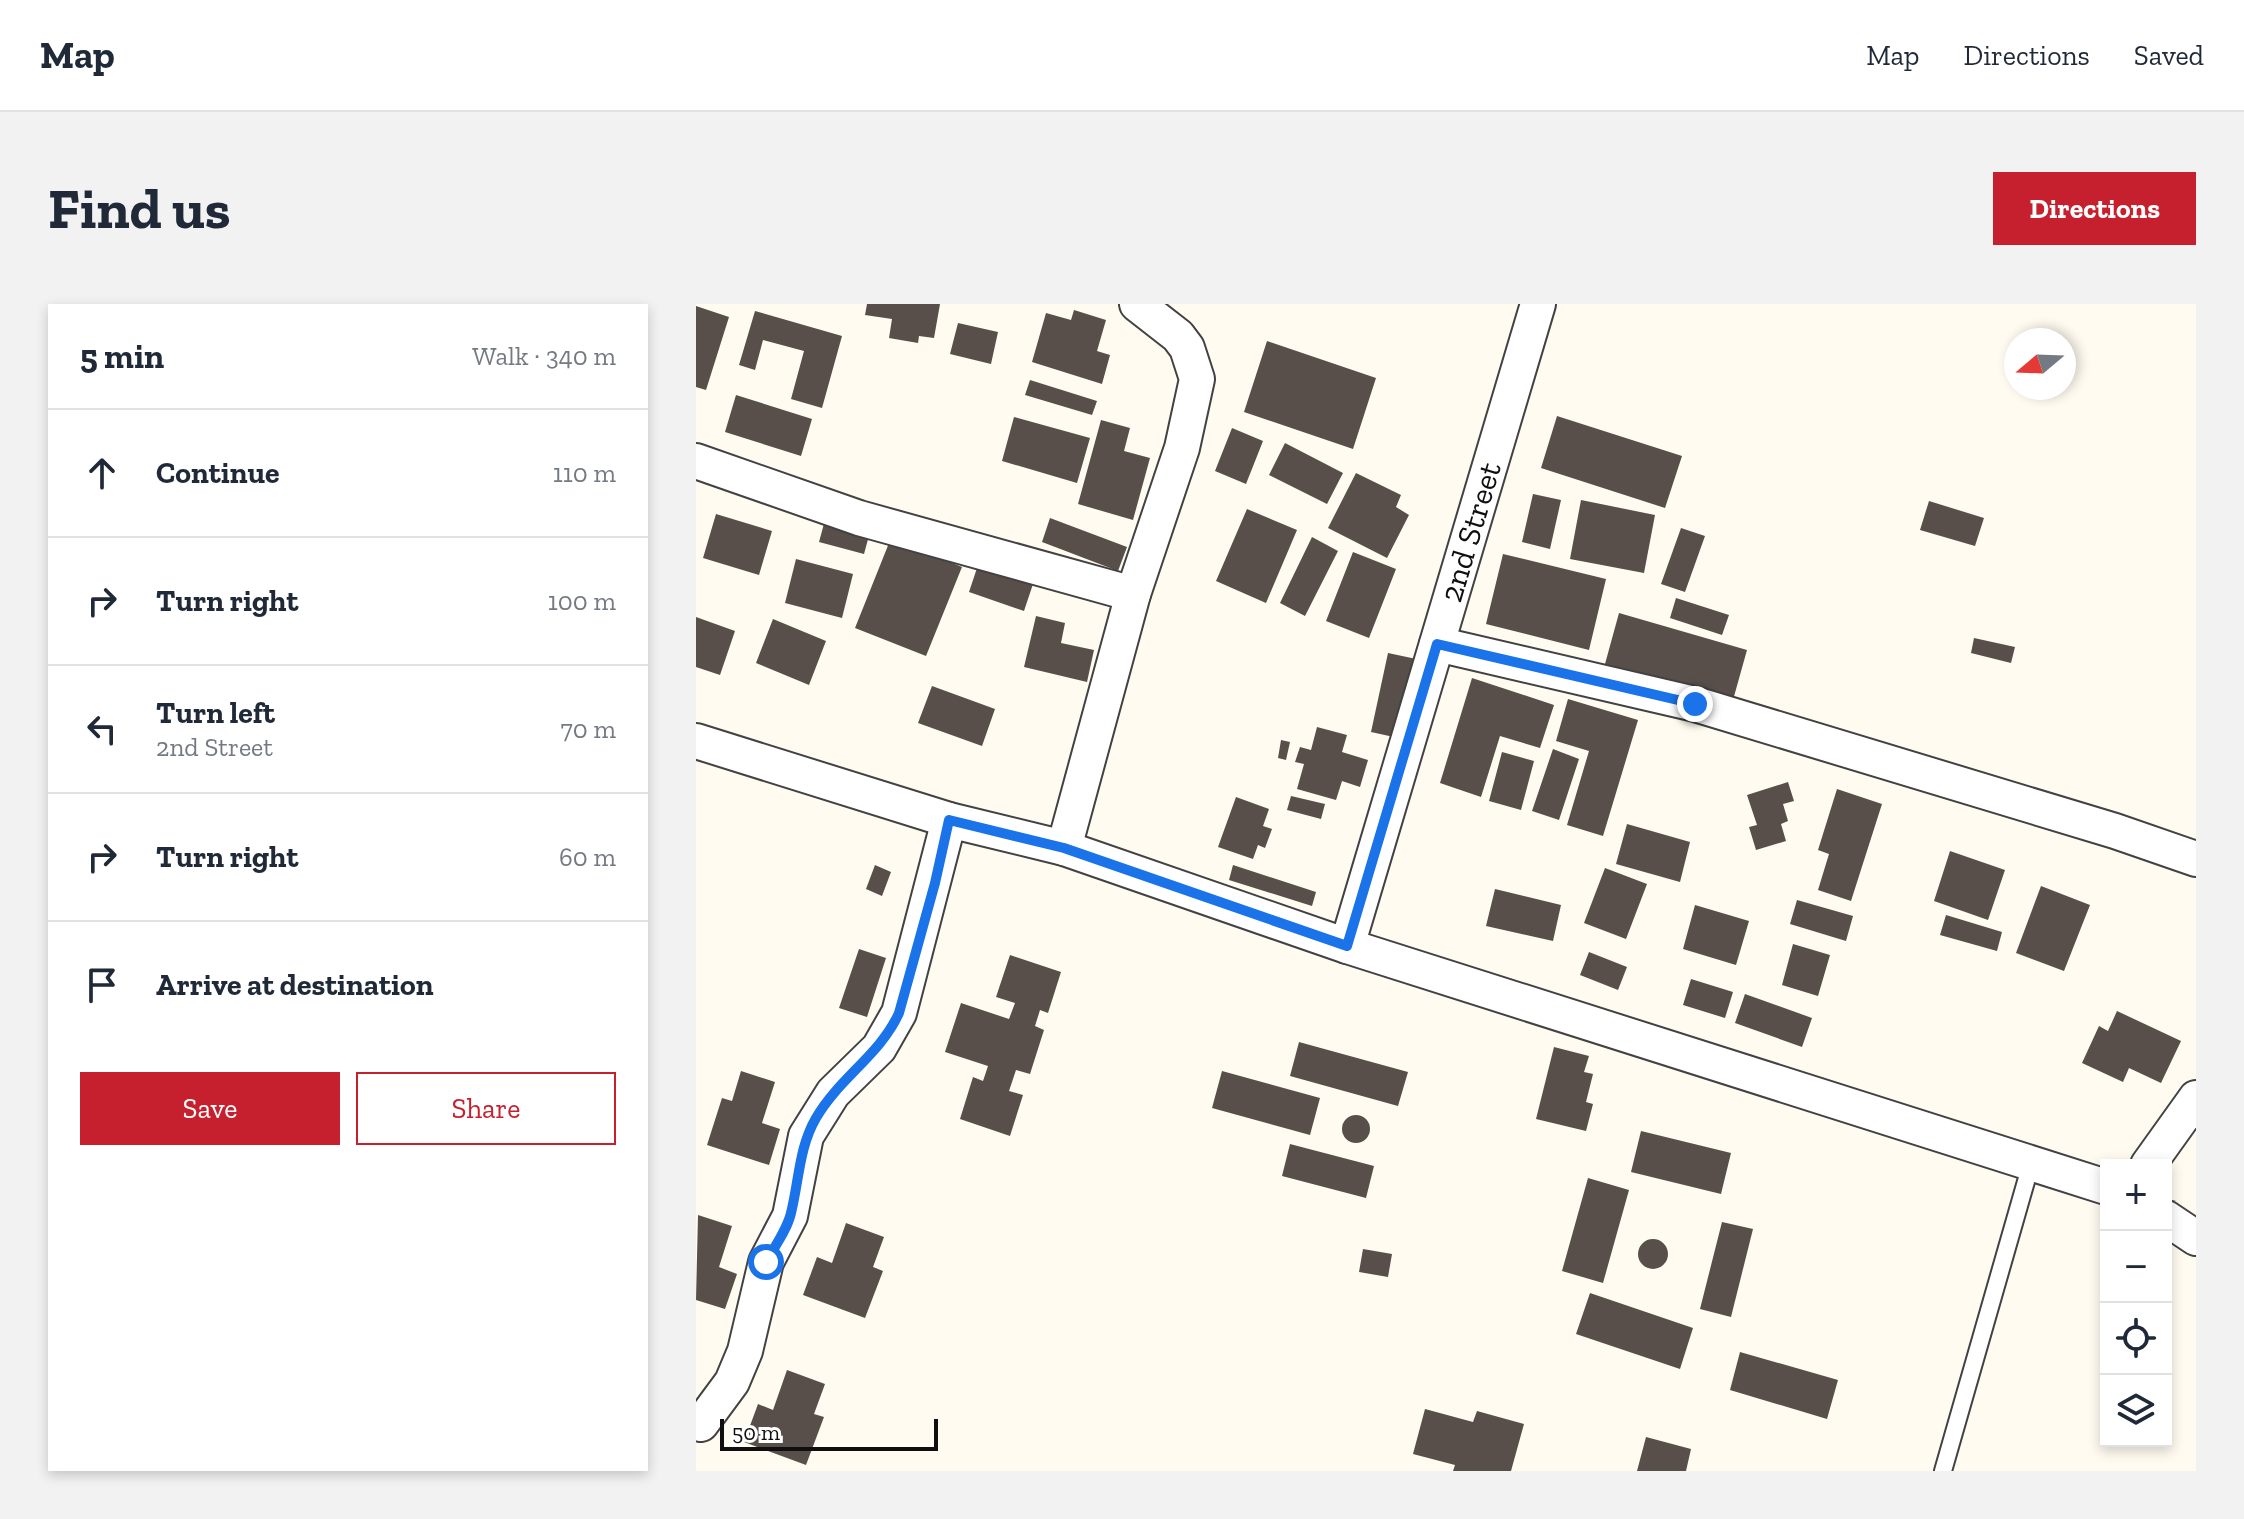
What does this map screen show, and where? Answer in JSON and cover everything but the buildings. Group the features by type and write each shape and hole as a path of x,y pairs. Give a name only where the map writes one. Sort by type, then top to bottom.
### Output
{"street":[{"path":"1064,848 1133,594 1182,448 1197,379 1187,348 1178,336 1137,304"},
{"name":"2nd Street","path":"1347,946 1538,304"},
{"path":"696,461 859,518 1133,594"},
{"path":"1437,644 1695,704 2115,831 2196,859"},
{"path":"696,741 949,820 1064,848 1347,946 2100,1185"},
{"path":"701,1424 732,1382 745,1351 766,1262 790,1216 806,1136 833,1093 879,1048 899,1013 949,820"},
{"path":"2152,1159 2196,1098"},
{"path":"2172,1222 2196,1238"}],"lane":[{"path":"1943,1471 2031,1164"}],"route":[{"path":"766,1262 790,1216 806,1136 817,1115 833,1093 879,1048 899,1013 949,820 1064,848 1347,946 1437,644 1695,704"}]}
